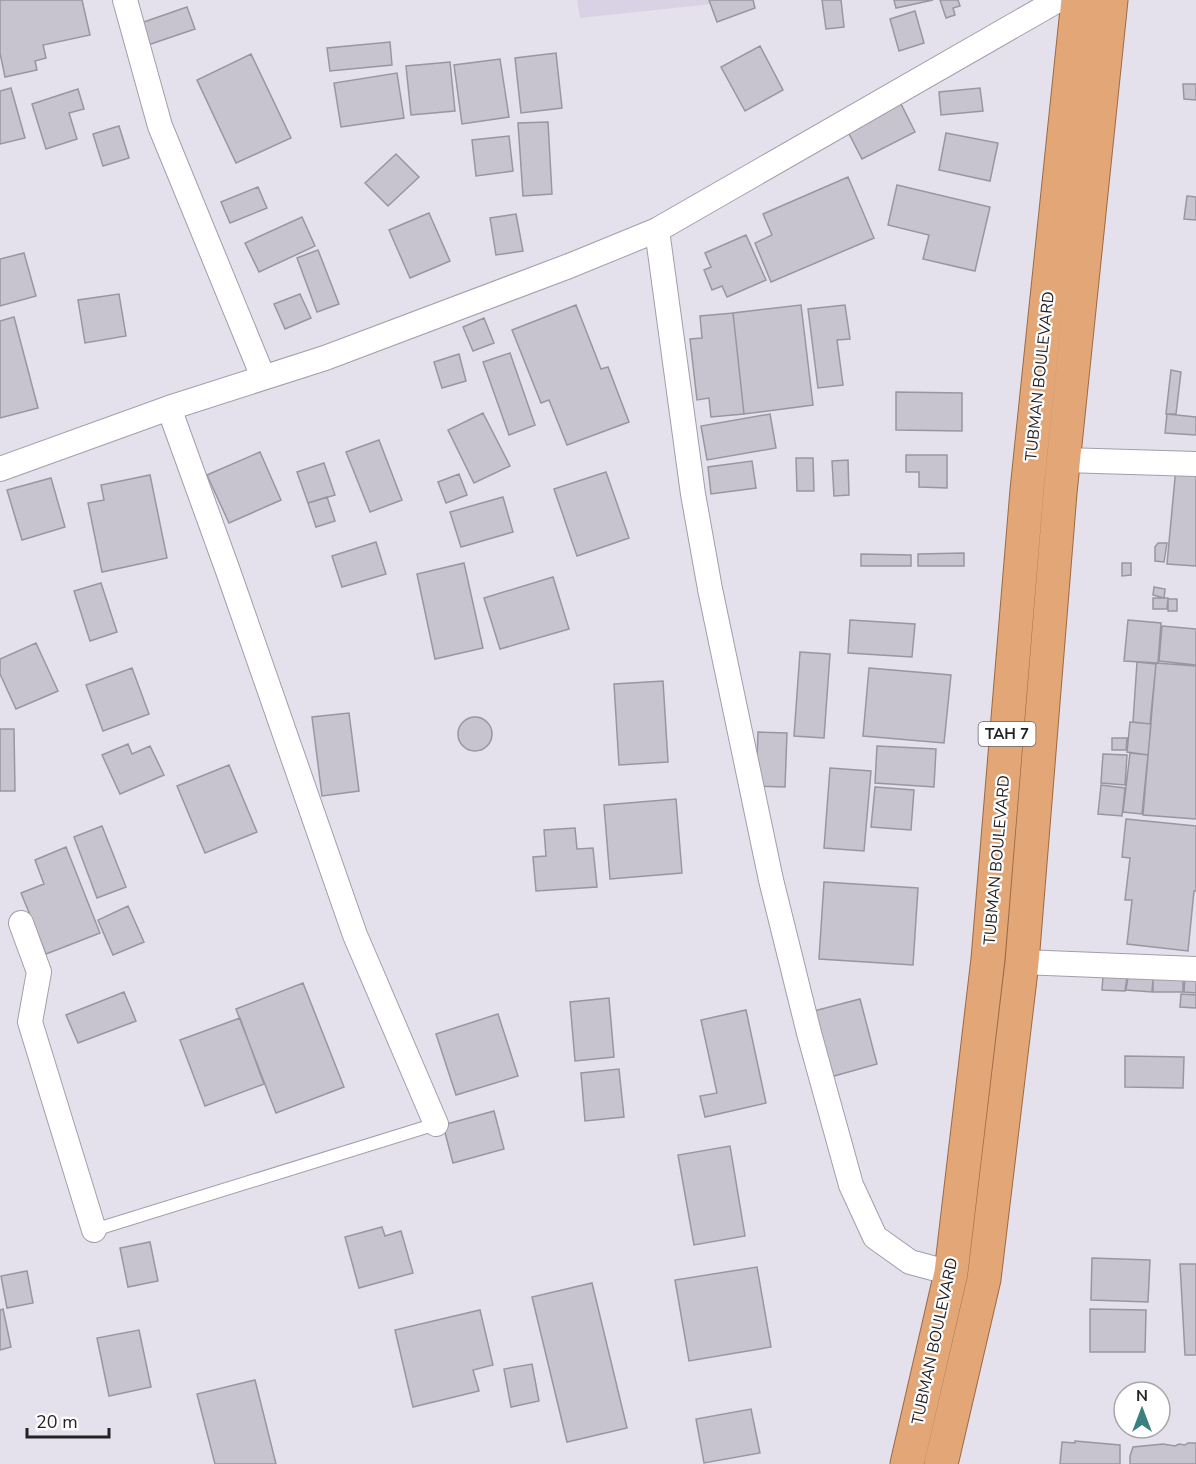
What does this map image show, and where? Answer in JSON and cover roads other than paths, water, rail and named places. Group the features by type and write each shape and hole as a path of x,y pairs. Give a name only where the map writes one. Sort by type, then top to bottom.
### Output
{"highway":[{"name":"TUBMAN BOULEVARD","path":"907,1464 951,1273 988,959 1028,490 1078,0"},
{"name":"TUBMAN BOULEVARD","path":"941,1464 984,1280 1022,962 1064,460 1111,0"}],"street":[{"path":"125,0 160,126 263,377"},
{"path":"0,469 169,408 325,358 569,266 657,230 1058,0"},
{"path":"657,230 693,494 710,589 771,880 809,1033 851,1185 874,1237 910,1262 951,1273"},
{"path":"169,408 355,935 436,1124"},
{"path":"1064,460 1196,464"},
{"path":"21,923 39,972 30,1022 94,1230"},
{"path":"1022,962 1196,969"}],"lane":[{"path":"94,1230 436,1124"}]}
